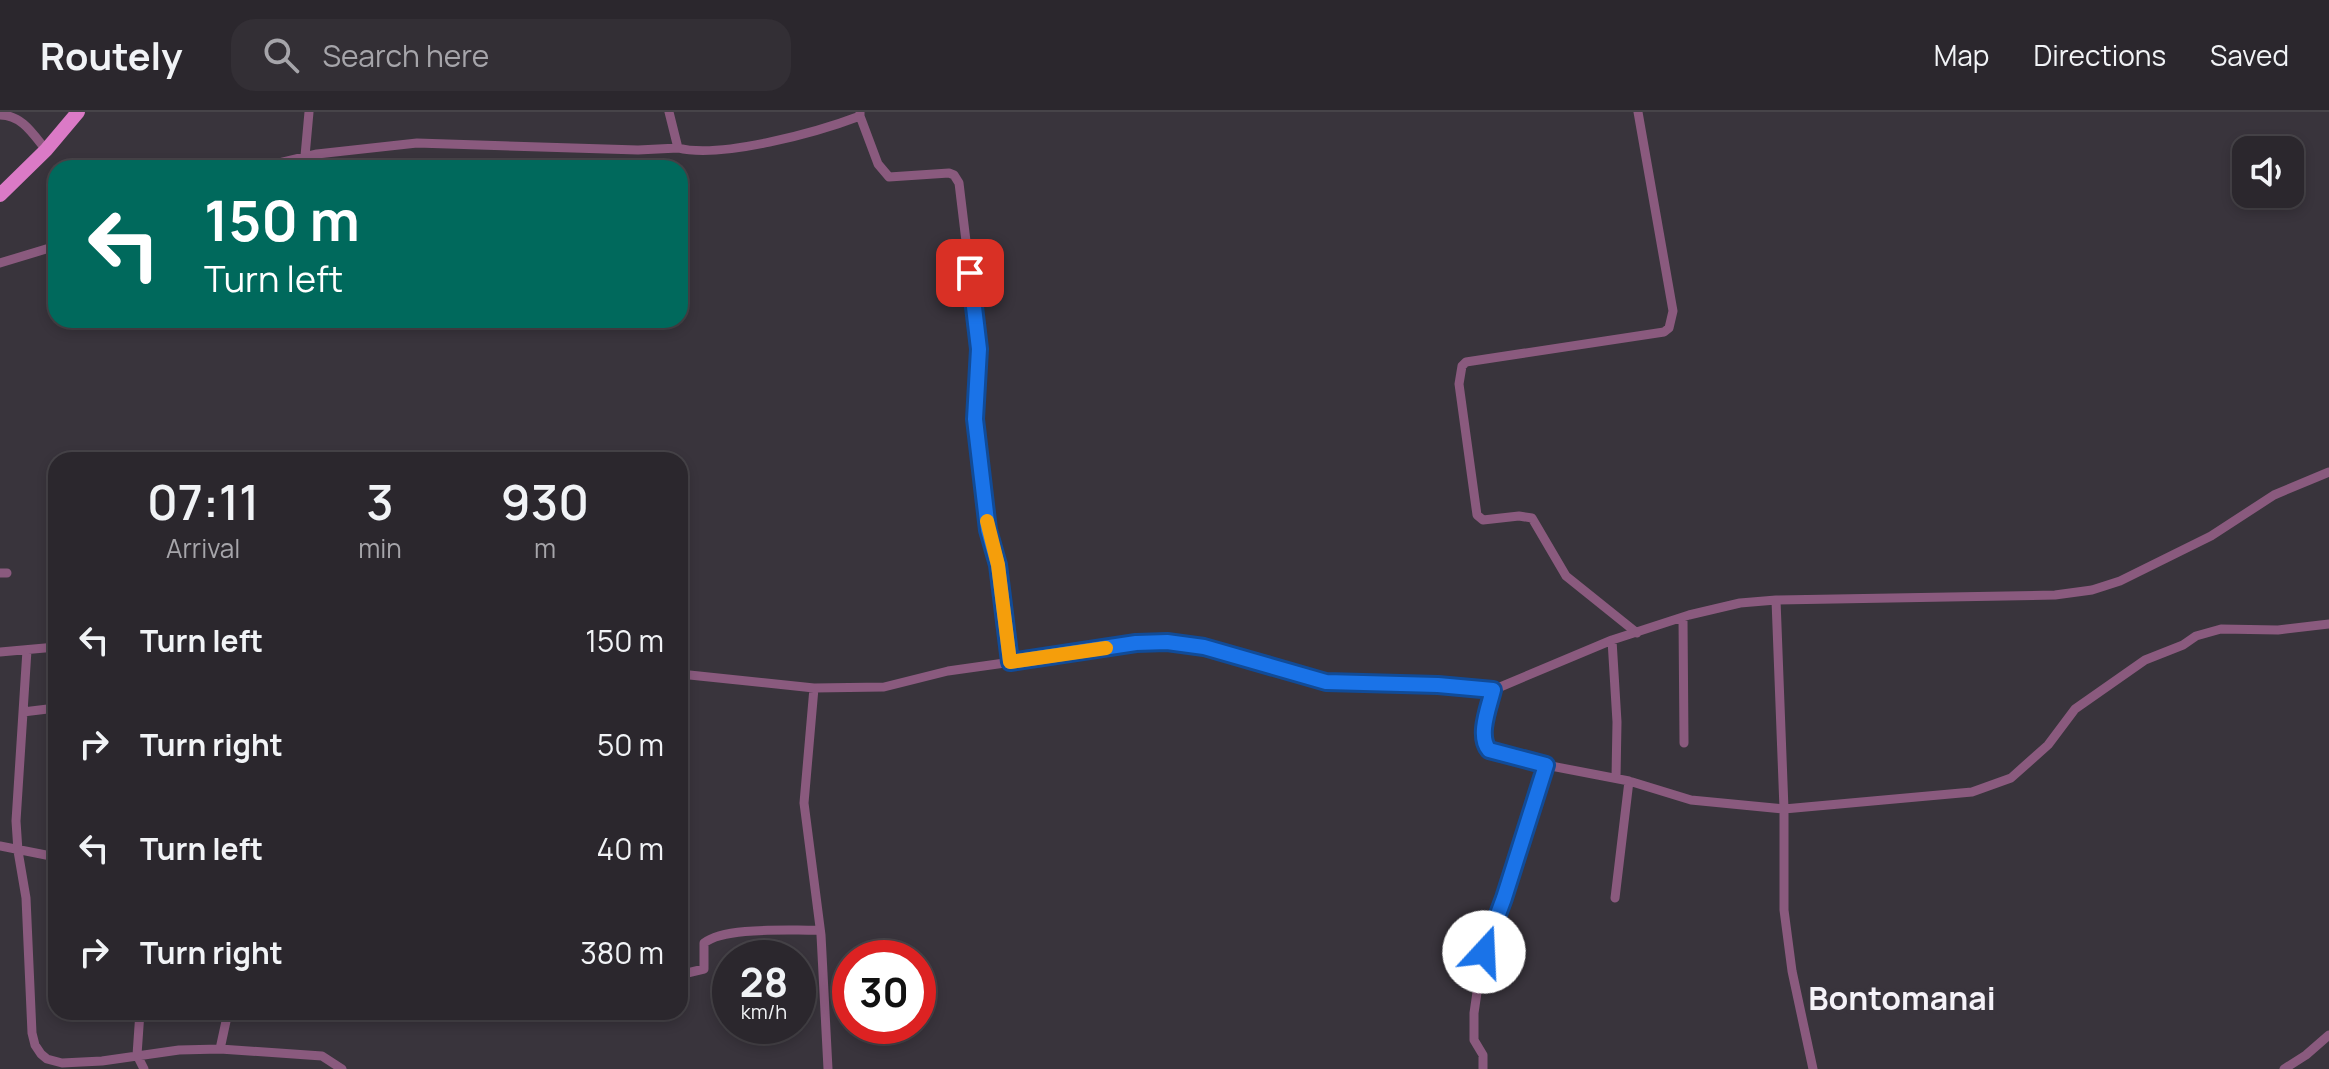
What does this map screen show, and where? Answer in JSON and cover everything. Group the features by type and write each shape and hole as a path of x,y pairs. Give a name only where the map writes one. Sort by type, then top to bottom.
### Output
{"main road":[{"path":"0,195 46,150 78,112"}],"street":[{"path":"305,156 309,112"},
{"path":"669,112 678,148"},
{"path":"1637,633 1566,576 1532,518 1519,516 1483,520 1477,515 1459,384 1462,366 1466,362 1664,332 1669,328 1673,311 1638,112"},
{"path":"289,160 417,143 638,150 678,148 692,151 760,145 860,114 878,164 889,177 919,173 954,175 959,183 979,349 975,419 988,530 998,565 1010,662"},
{"path":"0,115 19,119 46,150"},
{"path":"0,263 48,248"},
{"path":"688,675 814,688 884,687 948,671 1136,643 1167,642 1204,647 1326,682 1493,690 1612,640 1740,603 2008,597 2092,590 2151,566 2211,536 2274,495 2329,472"},
{"path":"1776,600 1784,809 1784,910 1792,971 1813,1069"},
{"path":"1683,618 1684,743"},
{"path":"1493,690 1483,738 1489,750 1629,781 1691,800 1784,809 1978,791 2011,778 2031,763 2081,705 2145,660 2183,645 2196,636 2221,629 2278,630 2329,624"},
{"path":"1612,640 1617,722 1616,778"},
{"path":"0,652 48,648"},
{"path":"27,650 16,803 18,851 26,898 35,1045 47,1059 62,1063 220,1049 322,1056 342,1069"},
{"path":"814,688 804,803 820,930 828,1069"},
{"path":"23,712 48,709"},
{"path":"1483,1069 1483,1055 1474,1040 1474,1013 1482,958 1546,765"},
{"path":"1615,898 1629,781"},
{"path":"0,846 48,856"},
{"path":"688,973 704,969 704,943 709,939 748,933 820,930"},
{"path":"139,1020 137,1055 144,1069"},
{"path":"220,1049 226,1020"},
{"path":"2284,1069 2329,1035"}],"slow traffic":[{"path":"987,521 998,565 1010,662 1106,648"}],"district":[{"name":"Bontomanai","path":"1902,999"}],"route":[{"path":"970,273 979,349 975,419 988,530 998,565 1010,662 1136,643 1167,642 1204,647 1326,682 1493,690 1483,738 1485,746 1489,750 1546,765 1484,952"}]}
